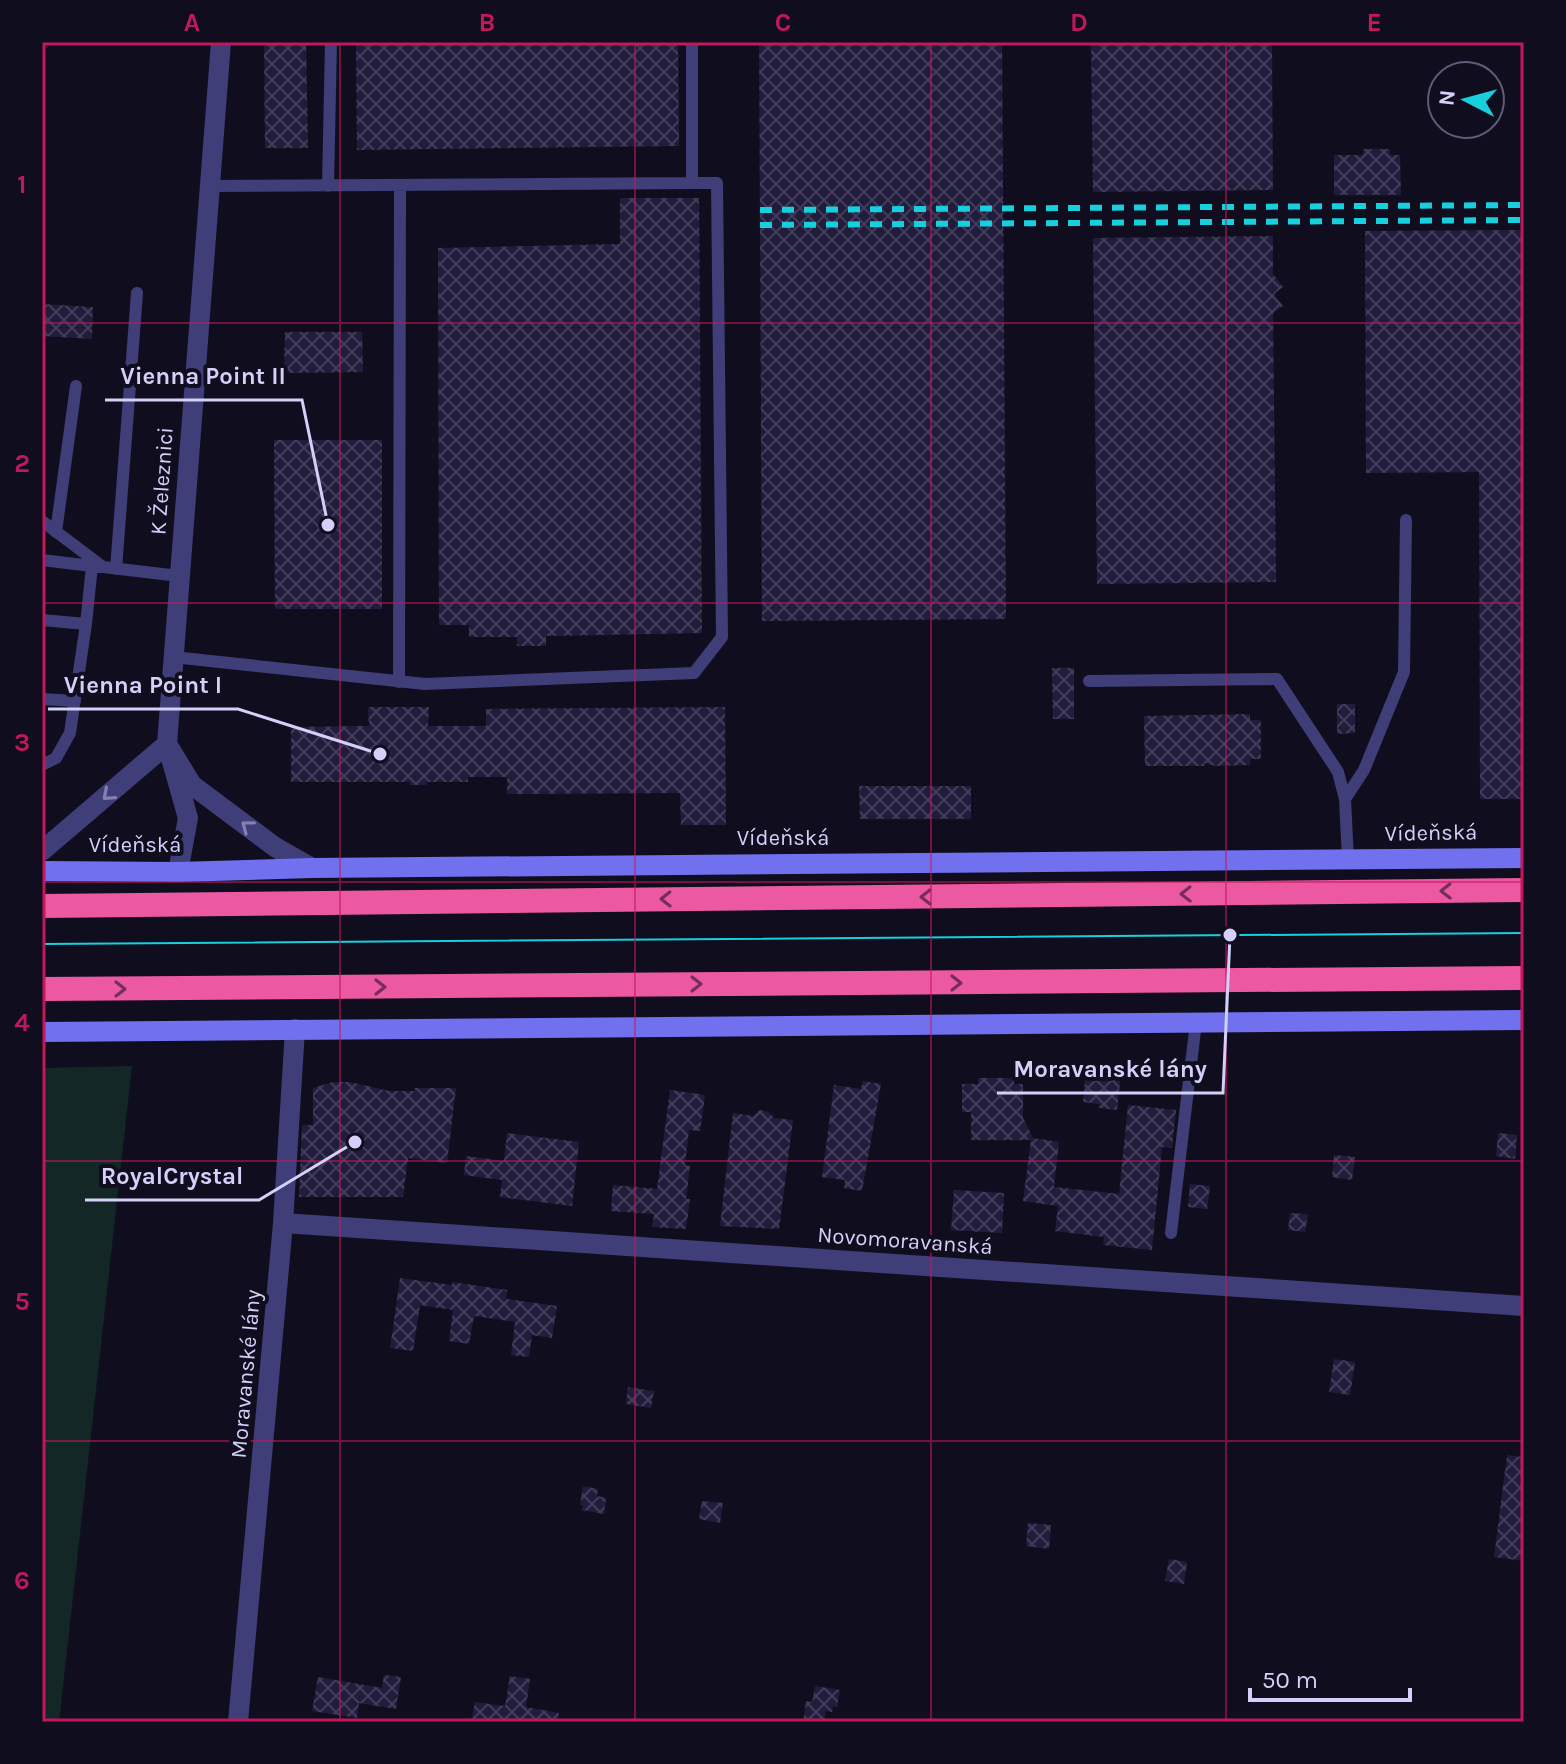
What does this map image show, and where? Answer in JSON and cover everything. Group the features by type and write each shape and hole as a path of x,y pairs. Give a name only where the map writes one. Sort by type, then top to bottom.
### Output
{"highway":[{"path":"42,906 1524,890"},
{"path":"42,989 1524,978"}],"street":[{"name":"K Železnici","path":"178,872 188,818 167,744 221,42"},
{"path":"42,851 167,744 192,785 275,847 312,868"},
{"name":"Vídeňská","path":"42,871 1524,858"},
{"path":"42,1032 1524,1020"},
{"name":"Moravanské lány","path":"238,1722 283,1223 295,1029"},
{"name":"Novomoravanská","path":"283,1223 1524,1306"}],"lane":[{"path":"328,186 331,42"},
{"path":"692,42 692,183"},
{"path":"173,657 425,684 694,673 722,637 717,183 209,186"},
{"path":"399,682 400,185"},
{"path":"42,765 56,758 70,733 86,624 104,567 137,293"},
{"path":"56,532 76,386"},
{"path":"1345,799 1364,770 1404,672 1406,520"},
{"path":"42,521 104,567"},
{"path":"42,560 179,576"},
{"path":"42,620 86,624"},
{"path":"1089,681 1277,679 1338,772 1345,799 1348,860"},
{"path":"42,699 75,701"},
{"path":"1171,1233 1196,1022"}],"green space":[{"path":"132,1066 59,1722 42,1722 42,1068"}],"building":[{"path":"264,42 306,42 308,148 265,148"},
{"path":"356,42 678,42 679,146 357,150"},
{"path":"759,42 1002,42 1006,619 762,621"},
{"path":"1091,42 1272,42 1273,190 1093,192"},
{"path":"1363,149 1390,149 1390,155 1400,155 1401,195 1334,195 1334,155 1363,155"},
{"path":"620,198 699,198 702,633 546,636 546,646 517,646 517,637 469,637 469,625 439,625 438,248 620,244"},
{"path":"1524,230 1524,799 1480,799 1479,472 1366,473 1365,231"},
{"path":"1273,236 1273,274 1283,287 1274,294 1283,306 1273,313 1276,582 1097,584 1093,238"},
{"path":"42,304 93,307 92,339 42,336"},
{"path":"285,332 362,332 363,372 284,373"},
{"path":"274,440 382,440 382,609 275,609"},
{"path":"1052,668 1074,668 1074,719 1053,719"},
{"path":"1337,704 1355,704 1355,733 1337,734"},
{"path":"368,707 429,707 428,726 486,726 486,709 725,707 726,825 681,825 680,793 507,794 507,777 468,777 468,782 427,782 427,785 410,785 410,782 291,782 291,727 369,726"},
{"path":"1250,714 1250,720 1261,720 1261,759 1250,759 1250,765 1215,766 1205,763 1204,766 1145,766 1144,716"},
{"path":"859,786 971,786 971,819 860,819"},
{"path":"1104,1067 1109,1073 1121,1074 1117,1110 1083,1102 1086,1070 1098,1072"},
{"path":"978,1078 1014,1078 1014,1084 1023,1084 1023,1118 1033,1138 1059,1142 1054,1187 1119,1194 1128,1105 1176,1110 1172,1148 1162,1147 1152,1250 1103,1245 1104,1237 1055,1231 1058,1206 1023,1201 1031,1140 971,1140 971,1112 962,1112 962,1084 978,1084"},
{"path":"863,1081 881,1084 862,1191 844,1188 845,1180 822,1177 834,1085 861,1089"},
{"path":"333,1082 350,1082 389,1091 456,1088 447,1163 408,1158 403,1197 299,1197 302,1125 313,1125 313,1088"},
{"path":"670,1090 705,1095 700,1131 689,1130 685,1165 690,1166 686,1199 690,1199 686,1229 652,1227 654,1214 611,1211 613,1185 657,1189"},
{"path":"760,1110 769,1112 774,1118 793,1120 779,1229 720,1226 733,1113 753,1116"},
{"path":"507,1133 579,1142 572,1206 500,1197 502,1180 464,1175 466,1156 504,1161"},
{"path":"1498,1133 1517,1135 1515,1159 1496,1156"},
{"path":"1334,1155 1355,1157 1352,1180 1332,1177"},
{"path":"1190,1184 1210,1186 1207,1209 1188,1207"},
{"path":"954,1190 1004,1193 1002,1233 951,1230"},
{"path":"1290,1213 1308,1214 1305,1232 1288,1230"},
{"path":"400,1278 507,1290 506,1299 557,1306 552,1338 532,1335 529,1357 511,1355 515,1322 474,1316 469,1344 449,1341 453,1310 420,1305 413,1351 390,1348"},
{"path":"1334,1359 1355,1362 1350,1395 1329,1392"},
{"path":"628,1387 654,1391 651,1408 626,1404"},
{"path":"1507,1455 1523,1457 1520,1483 1524,1484 1524,1561 1494,1557"},
{"path":"583,1486 598,1489 597,1496 606,1498 604,1514 582,1510"},
{"path":"702,1501 723,1503 720,1523 699,1519"},
{"path":"1028,1523 1051,1525 1049,1549 1026,1546"},
{"path":"1169,1559 1187,1562 1184,1584 1165,1581"},
{"path":"384,1675 401,1677 396,1709 359,1703 357,1718 312,1711 318,1677 382,1688"},
{"path":"510,1676 530,1679 526,1707 559,1713 558,1722 471,1722 475,1702 505,1706"},
{"path":"815,1686 840,1690 837,1707 833,1706 832,1712 826,1711 824,1722 803,1722 806,1701 812,1702"}],"tram line":[{"path":"42,944 1524,933"}],"railway":[{"path":"760,210 1524,205"},
{"path":"760,225 1524,220"}],"place":[{"name":"Vienna Point II","path":"328,525"},
{"name":"Vienna Point I","path":"380,754"},
{"name":"Moravanské lány","path":"1230,935"},
{"name":"RoyalCrystal","path":"355,1142"}]}
